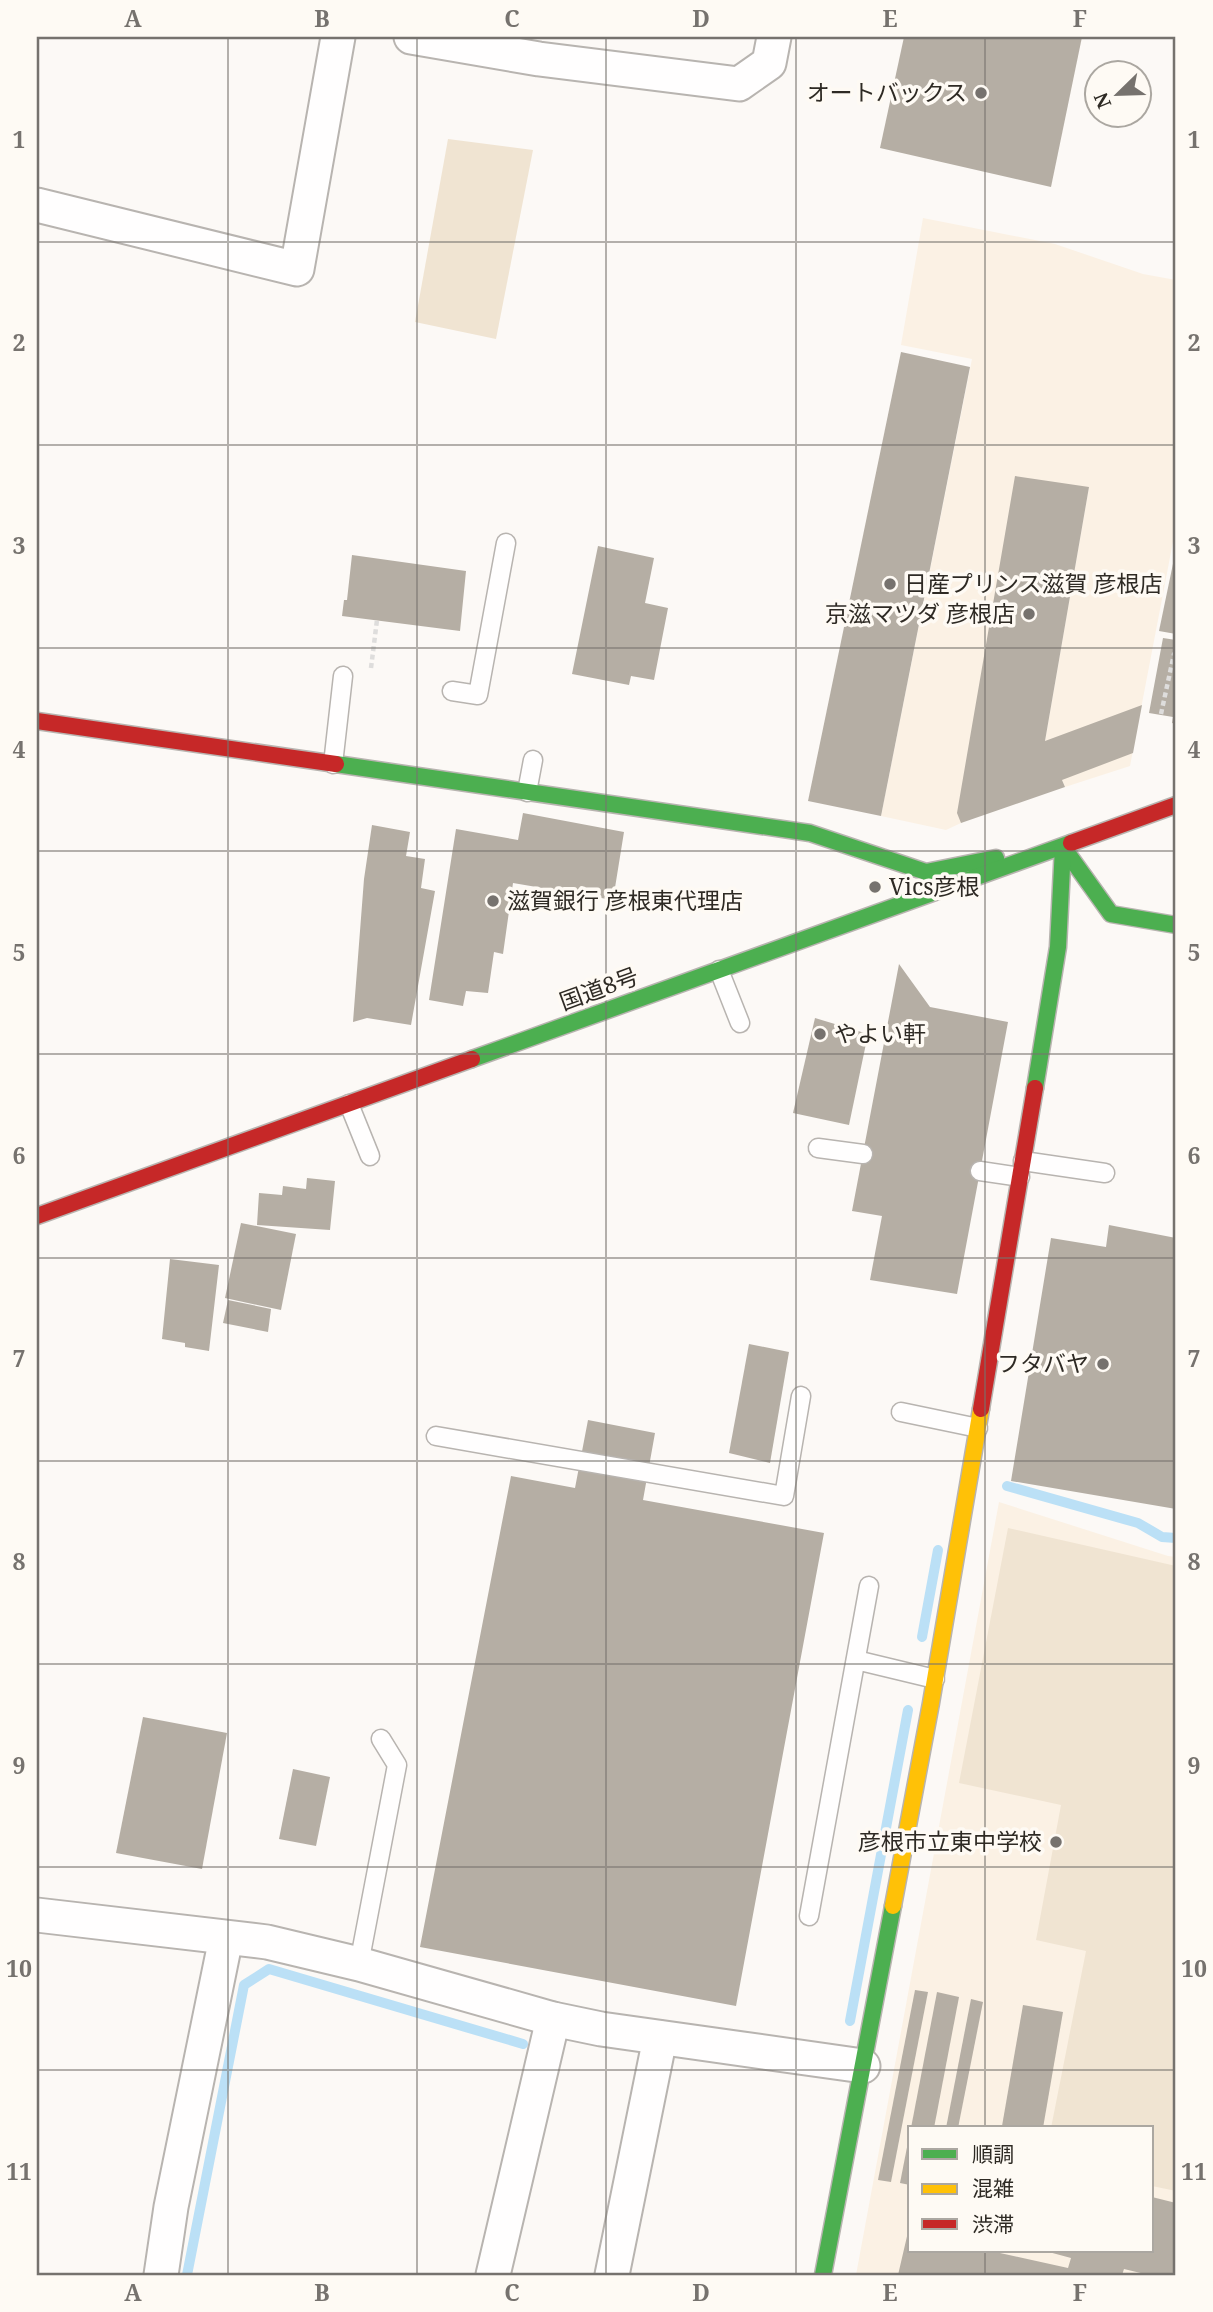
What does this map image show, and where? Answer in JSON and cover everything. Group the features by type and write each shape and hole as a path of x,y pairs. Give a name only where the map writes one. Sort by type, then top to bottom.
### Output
{"main road":[{"path":"37,721 810,833 926,872 1063,847"},
{"name":"国道8号","path":"37,1216 1176,805"},
{"path":"1063,847 1111,914 1176,925"},
{"path":"823,2275 936,1679 1058,947 1063,847"}],"street":[{"path":"37,205 298,270 338,37"},
{"path":"411,37 541,48 739,84 769,63 774,37"},
{"path":"37,1915 217,1932 359,1964 553,2019 601,2029 863,2066"},
{"path":"161,2275 217,1932"},
{"path":"493,2275 553,2019"},
{"path":"612,2275 660,2038"}],"lane":[{"path":"452,691 478,695 506,543"},
{"path":"333,764 343,676"},
{"path":"527,792 533,760"},
{"path":"719,970 740,1023"},
{"path":"349,1104 370,1156"},
{"path":"818,1148 863,1154"},
{"path":"980,1171 1021,1169 1105,1173"},
{"path":"436,1436 784,1496 801,1396"},
{"path":"901,1412 978,1428"},
{"path":"809,1916 869,1586"},
{"path":"856,1661 936,1679"},
{"path":"359,1964 397,1765 382,1740"}],"path":[{"path":"1161,713 1176,654"}],"shaded area":[{"path":"448,139 533,150 496,339 415,322"},
{"path":"923,218 1055,244 1143,274 1176,280 1176,526 1130,766 1065,787 1045,741 1089,487 961,823 946,830 881,816 972,359 901,345"},
{"name":"彦根市立東中学校","path":"999,1502 1176,1557 1176,2275 856,2275"},
{"path":"1008,1528 1176,1566 1176,2191 1154,2186 1154,2126 1051,2126 1086,1951 1036,1940 1061,1805 959,1783"}],"building":[{"name":"オートバックス","path":"904,37 1082,37 1051,187 880,148"},
{"name":"日産プリンス滋賀 彦根店","path":"901,352 970,367 881,816 808,801"},
{"name":"京滋マツダ 彦根店","path":"1015,476 1089,487 1045,741 1142,705 1133,753 1062,780 1065,787 961,823 957,813"},
{"path":"598,546 654,558 645,603 668,608 654,680 631,676 629,685 572,674"},
{"path":"1176,554 1176,634 1159,631"},
{"path":"352,555 466,571 460,631 342,616 344,600 347,600"},
{"path":"1163,638 1176,640 1176,724 1172,723 1173,717 1149,713"},
{"path":"523,813 624,832 613,900 513,883 503,954 494,952 488,993 466,991 463,1006 429,1000 456,829 518,840"},
{"path":"372,825 410,832 406,856 425,859 421,888 435,891 411,1025 367,1018 353,1022 364,879"},
{"path":"899,964 930,1007 1008,1022 957,1294 870,1280 882,1216 852,1211"},
{"path":"815,1018 868,1034 849,1125 793,1113"},
{"path":"307,1178 335,1181 330,1230 257,1225 259,1193 282,1195 283,1186 306,1189"},
{"path":"241,1223 296,1234 281,1310 225,1298"},
{"name":"フタバヤ","path":"1109,1225 1176,1238 1176,1509 1011,1481 1051,1238 1106,1247"},
{"path":"170,1259 219,1265 209,1351 162,1339"},
{"path":"228,1300 271,1309 268,1332 223,1323"},
{"path":"749,1344 789,1352 770,1463 729,1453"},
{"path":"588,1420 655,1433 643,1500 824,1533 736,2006 420,1947 511,1476 575,1488"},
{"path":"143,1717 227,1733 202,1869 116,1853"},
{"path":"293,1769 330,1777 316,1846 279,1839"},
{"path":"915,1990 928,1992 891,2182 878,2180"},
{"path":"937,1992 959,1997 934,2126 911,2126"},
{"path":"971,1999 983,2002 958,2126 946,2126"},
{"path":"1023,2005 1063,2012 1043,2126 1002,2126"},
{"path":"908,2142 908,2185 900,2183"},
{"path":"1154,2198 1176,2203 1176,2275 1149,2275 1124,2269 1122,2275 898,2275 908,2232 908,2252 996,2252 1068,2268 1071,2258 1049,2252 1154,2252"}],"waterway":[{"path":"1007,1486 1138,1523 1162,1537 1176,1538"},
{"path":"922,1637 938,1550"},
{"path":"850,2021 908,1710"},
{"path":"187,2275 244,1985 269,1969 523,2044"}],"traffic: fast":[{"path":"336,764 810,833 926,872 996,858"},
{"path":"472,1059 1071,843"},
{"path":"1063,847 1111,914 1176,925"},
{"path":"1035,1088 1058,947 1063,847"},
{"path":"823,2275 893,1906"}],"traffic: slow":[{"path":"893,1906 981,1409"}],"traffic: jam":[{"path":"37,721 336,764"},
{"path":"1071,843 1176,805"},
{"path":"37,1216 472,1059"},
{"path":"981,1409 1035,1088"}],"place":[{"name":"オートバックス","path":"981,93"},
{"name":"日産プリンス滋賀 彦根店","path":"890,584"},
{"name":"京滋マツダ 彦根店","path":"1029,614"},
{"name":"Vics彦根","path":"875,887"},
{"name":"滋賀銀行 彦根東代理店","path":"493,901"},
{"name":"やよい軒","path":"820,1034"},
{"name":"フタバヤ","path":"1103,1364"},
{"name":"彦根市立東中学校","path":"1056,1842"}]}
